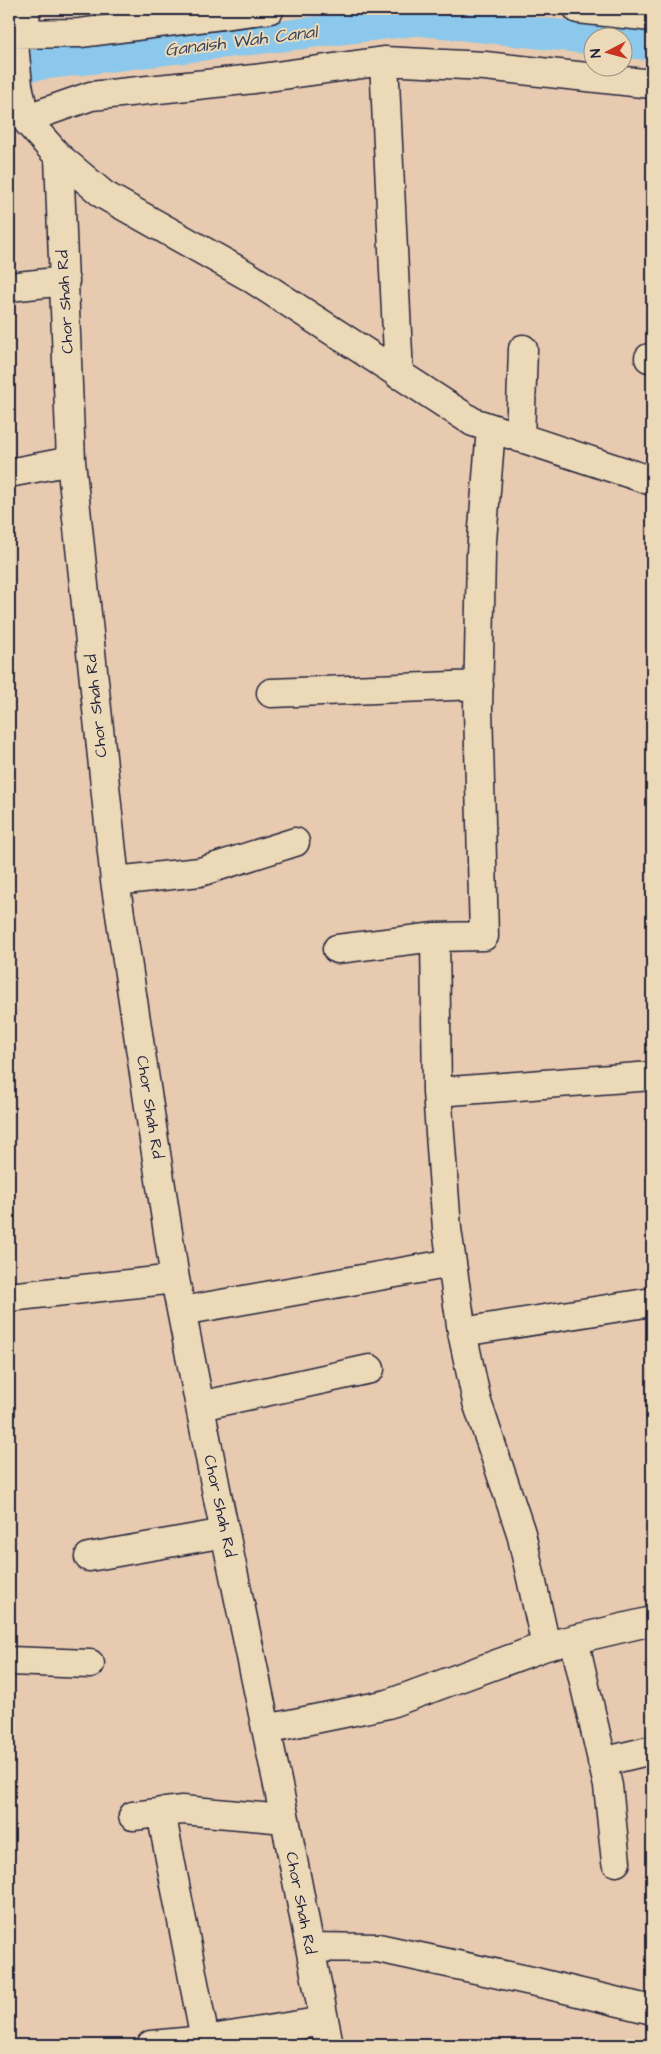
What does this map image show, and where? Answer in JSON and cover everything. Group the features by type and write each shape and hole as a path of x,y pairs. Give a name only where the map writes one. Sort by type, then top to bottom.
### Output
{"street":[{"path":"270,9 80,33 17,31 18,104 59,157 104,195 248,276 472,422 652,481"},
{"path":"578,9 652,17"},
{"path":"18,104 254,79 384,61 485,66 652,84"},
{"path":"384,61 399,375"},
{"name":"Chor Shah Rd","path":"59,157 71,461 115,881 175,1278 225,1533 285,1819 326,2033"},
{"path":"9,287 65,282"},
{"path":"520,438 523,349"},
{"path":"338,949 435,938 484,936 479,685 481,553 491,428"},
{"path":"9,473 71,461"},
{"path":"271,694 479,685"},
{"path":"115,881 200,872 295,842"},
{"path":"435,938 437,1092 448,1230 462,1332 477,1402 521,1533 546,1646"},
{"path":"437,1092 652,1076"},
{"path":"182,1311 452,1263"},
{"path":"9,1297 175,1278"},
{"path":"462,1332 652,1302"},
{"path":"200,1406 370,1369"},
{"path":"89,1557 225,1533"},
{"path":"266,1729 388,1704 546,1646 652,1621"},
{"path":"574,1639 608,1786 616,1862"},
{"path":"9,1661 90,1664"},
{"path":"602,1762 652,1750"},
{"path":"133,1816 182,1810 285,1819"},
{"path":"161,1812 205,2040"},
{"path":"310,1947 378,1948 536,1982 652,2010"},
{"path":"151,2045 326,2033"}],"waterway":[{"name":"Ganaish Wah Canal","path":"9,68 417,20 584,38"},
{"name":"Ganaish Wah Canal","path":"634,43 652,45"}]}
